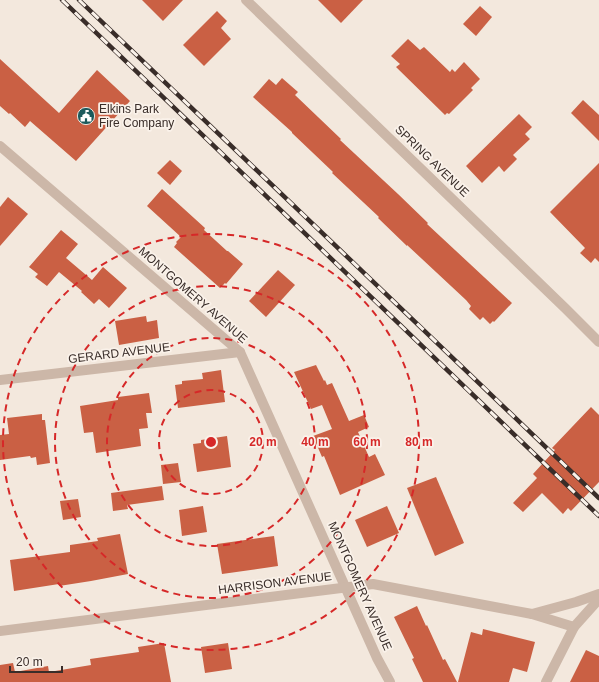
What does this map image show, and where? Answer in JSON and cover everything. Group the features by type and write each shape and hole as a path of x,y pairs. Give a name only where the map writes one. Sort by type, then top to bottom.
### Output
{"street":[{"name":"SPRING AVENUE","path":"246,0 566,308 599,342"},
{"name":"MONTGOMERY AVENUE","path":"0,146 240,352 377,658 390,682"},
{"name":"GERARD AVENUE","path":"0,380 240,352"},
{"name":"HARRISON AVENUE","path":"0,631 373,584 532,614 574,627"},
{"path":"532,614 599,594"},
{"path":"546,682 574,627 599,600"}],"building":[{"path":"142,0 183,0 163,21"},
{"path":"318,0 363,0 341,23"},
{"path":"480,6 492,17 476,36 463,24"},
{"path":"217,11 227,21 221,28 231,39 204,66 183,45"},
{"path":"408,39 420,50 424,47 450,72 452,69 455,72 464,62 480,79 471,88 473,90 449,114 447,113 445,115 396,67 400,64 391,56"},
{"name":"Elkins Park Fire Company","path":"0,59 59,113 97,70 130,101 76,161 30,121 25,127 0,106"},
{"path":"282,78 298,92 295,95 341,139 340,140 512,303 494,322 493,321 490,324 483,317 480,320 469,309 471,306 466,300 407,246 292,132 253,97 269,79 276,85"},
{"path":"583,100 599,115 599,141 571,113"},
{"path":"519,114 532,127 525,134 530,139 513,155 517,159 504,172 499,166 482,183 466,166"},
{"path":"170,160 182,171 170,185 157,173"},
{"path":"599,163 599,262 595,258 591,263 580,253 585,248 550,212"},
{"path":"162,189 205,228 204,230 243,264 226,284 225,283 220,288 174,247 177,243 176,242 181,237 147,206"},
{"path":"8,197 28,214 0,246 0,207"},
{"path":"61,230 78,244 66,258 92,280 103,267 127,288 109,308 99,299 94,304 81,292 82,291 59,272 47,286 35,277 38,274 29,267"},
{"path":"278,270 295,285 266,317 249,301"},
{"path":"146,316 147,322 157,320 159,338 119,345 115,321"},
{"path":"316,365 327,385 332,383 349,421 364,415 369,427 358,432 369,457 375,454 385,475 340,495 324,456 322,457 313,436 332,429 322,405 311,409 294,372"},
{"path":"221,370 225,402 178,408 175,385 182,384 182,381 203,379 202,373"},
{"path":"149,393 152,413 146,413 148,428 139,429 141,446 96,453 93,432 84,433 80,406 118,400 118,397"},
{"path":"591,407 599,415 599,482 571,511 568,508 563,514 542,493 523,512 513,503 537,478 533,474 555,450 552,448"},
{"path":"42,414 42,420 45,420 50,463 37,465 36,457 31,458 30,456 0,460 0,435 9,434 7,418"},
{"path":"227,436 231,467 197,472 193,444 201,443 201,440"},
{"path":"178,463 181,482 163,484 161,465"},
{"path":"436,477 464,543 435,556 407,488"},
{"path":"162,486 164,500 127,505 128,509 113,511 111,493"},
{"path":"78,499 81,517 63,520 60,501"},
{"path":"203,506 207,532 182,536 179,510"},
{"path":"387,506 399,533 367,547 355,520"},
{"path":"120,534 128,574 59,586 59,584 14,591 10,560 70,552 70,545 98,541 97,538"},
{"path":"274,536 278,566 222,574 217,544"},
{"path":"417,606 443,660 445,659 457,682 423,682 412,659 414,658 394,617"},
{"path":"483,629 535,642 527,672 513,668 509,682 458,682 471,632 482,635"},
{"path":"164,643 171,682 0,682 0,665 13,663 15,672 48,666 49,672 91,665 90,659 139,652 138,647"},
{"path":"228,643 232,669 205,673 201,647"},
{"path":"586,650 599,656 599,682 570,682"}],"railway":[{"path":"62,0 599,516"},
{"path":"79,0 599,498"}],"place":[{"name":"Elkins Park Fire Company","path":"86,116"}]}
